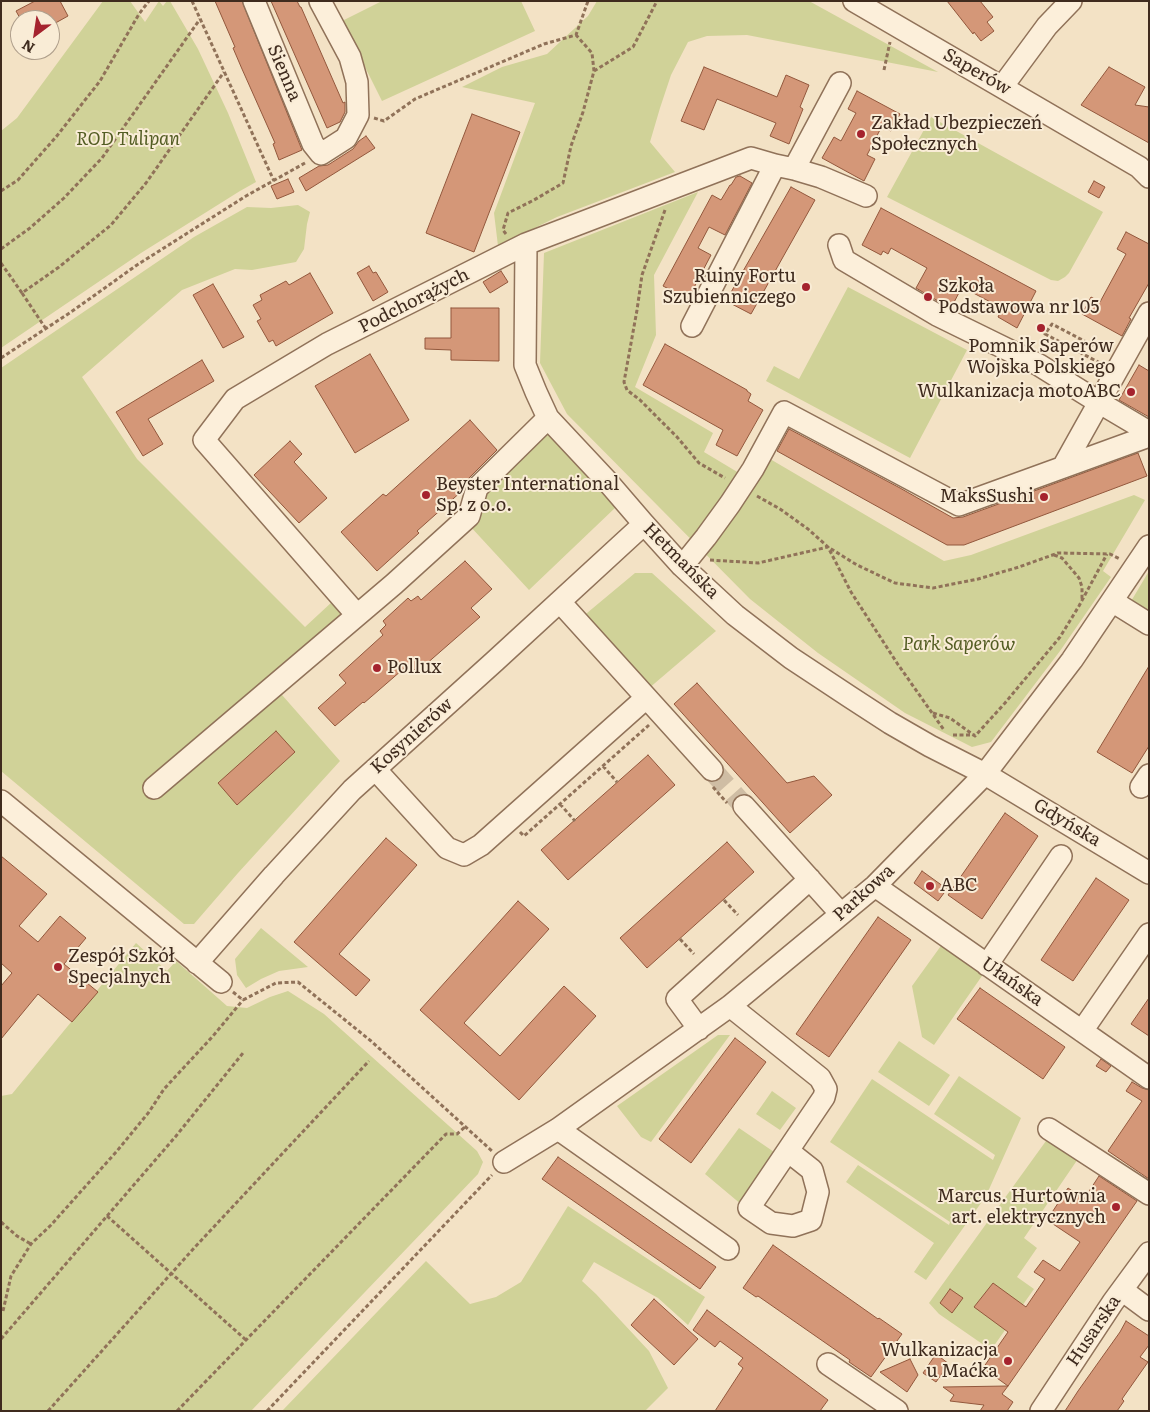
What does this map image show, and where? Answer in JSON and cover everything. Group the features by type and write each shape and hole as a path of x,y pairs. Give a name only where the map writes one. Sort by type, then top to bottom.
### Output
{"street":[{"name":"Sienna","path":"254,1 317,149"},
{"path":"317,149 346,138 358,115 357,82 350,57 320,1"},
{"path":"1002,87 1047,26 1070,1"},
{"name":"Saperów","path":"861,3 1145,169"},
{"path":"692,326 785,167 840,83"},
{"name":"Podchorążych","path":"357,615 204,440 236,399 327,344 521,246 751,158 821,177 866,196"},
{"path":"839,245 844,260 937,315 1039,365 1149,432"},
{"name":"Hetmańska","path":"521,246 526,365 548,418 644,524 685,561 735,615 791,658 890,723 985,774"},
{"path":"1063,467 1100,403 1116,367 1149,313"},
{"path":"685,561 706,538 741,488 784,412 959,506 1149,436"},
{"path":"154,788 394,584 469,516 477,488 548,418"},
{"name":"Kosynierów","path":"197,963 274,874 352,790 644,524"},
{"name":"Parkowa","path":"504,1162 558,1129 730,1006 875,886 985,774 1072,660 1149,546"},
{"path":"1112,601 1149,624"},
{"path":"560,602 646,698 710,776"},
{"path":"375,769 448,848 464,855 481,846 646,698"},
{"name":"Gdyńska","path":"985,774 1149,873"},
{"path":"1,801 221,982"},
{"path":"738,807 810,879 841,914"},
{"path":"987,965 1061,856"},
{"path":"699,1029 678,999 810,879"},
{"name":"Ułańska","path":"875,886 1149,1078"},
{"path":"1082,1031 1149,934"},
{"path":"730,1006 820,1078 826,1089 824,1097 788,1151"},
{"path":"558,1129 728,1249"},
{"path":"1050,1129 1149,1194"},
{"name":"Husarska","path":"1040,1411 1149,1252"},
{"path":"1122,1290 1149,1310"},
{"path":"828,1364 897,1411"}],"path":[{"path":"1,191 18,180 56,137 100,81 139,14 149,1"},
{"path":"192,1 274,180"},
{"path":"576,35 588,1"},
{"path":"594,71 633,47 657,1"},
{"path":"1,249 30,228 57,204 102,158 200,19"},
{"path":"358,115 384,121 415,99 544,44 576,35"},
{"path":"521,246 503,230 508,213 563,183 571,146 583,112 594,71 592,52 576,35"},
{"path":"884,70 891,42"},
{"path":"22,293 59,267 111,225 146,184 224,72"},
{"path":"1,358 137,265 274,180 317,149"},
{"path":"671,188 661,224 642,275 624,382 627,390 640,400 677,437 699,463 780,509 808,529 828,547 857,565 895,583 933,588 978,579 1058,553 1110,554 1125,562"},
{"path":"1,263 46,329"},
{"path":"1052,324 1115,357 1116,367 1109,368 1046,334 1052,324"},
{"path":"685,561 758,563 828,547"},
{"path":"828,547 851,592 944,730"},
{"path":"1054,554 1062,558 1079,578 1082,587 1082,601"},
{"path":"975,736 1060,638 1107,554"},
{"path":"932,713 950,718 975,736"},
{"path":"509,820 524,836 653,721"},
{"path":"953,735 975,736"},
{"path":"603,766 617,782"},
{"path":"710,776 738,807"},
{"path":"560,804 574,820"},
{"path":"724,900 738,915"},
{"path":"680,938 694,954"},
{"path":"221,982 243,1000"},
{"path":"2,1312 11,1276 31,1244 51,1225 117,1151 149,1112 164,1089 243,1000 276,983 298,982 371,1041 504,1162 267,1411"},
{"path":"1,1339 176,1136 243,1053"},
{"path":"48,1411 369,1061"},
{"path":"177,1411 446,1134 457,1134 465,1127"},
{"path":"107,1216 246,1340"},
{"path":"1,1222 17,1236 31,1244"}],"green space":[{"name":"ROD Tulipan","path":"103,1 130,1 145,22 159,1 163,6 167,1 170,1 198,49 228,113 256,182 141,253 1,348 1,131 17,118"},
{"path":"382,1 521,1 535,31 382,101 342,21"},
{"path":"597,1 809,1 938,72 747,35 707,36 688,42 671,75 650,142 675,172 557,217 498,246 494,213 535,103 462,87 502,67 547,54 588,16"},
{"path":"931,117 1103,212 1065,277 1058,281 1051,280 887,197"},
{"name":"Park Saperów","path":"698,192 654,275 656,335 635,387 713,433 704,452 739,473 753,449 944,561 971,555 1134,495 1145,500 1103,571 1111,577 1060,651 991,742 972,747 905,713 818,653 750,599 567,414 540,363 544,253"},
{"path":"298,205 310,212 304,249 296,262 252,270 235,269 182,290 82,377 137,459 305,627 333,601 341,615 268,679 340,761 194,924 184,924 1,771 1,368 194,237 247,207 271,208"},
{"path":"848,287 967,350 910,458 766,381 774,366 799,379"},
{"path":"546,433 616,507 529,590 469,525 487,494"},
{"path":"1149,571 1149,615 1130,603"},
{"path":"635,573 652,573 716,631 648,689 581,618"},
{"path":"261,928 308,967 279,971 246,988 237,975 235,959"},
{"path":"136,943 167,971 176,961 227,1006 247,1008 288,991 324,1014 477,1151 483,1162 478,1174 251,1411 1,1411 1,1096 12,1094"},
{"path":"943,943 984,973 934,1045 922,1037 912,986"},
{"path":"718,1035 730,1035 651,1142 641,1137 617,1106"},
{"path":"899,1041 950,1075 929,1106 878,1072"},
{"path":"959,1076 1021,1118 986,1196 926,1280 914,1272 934,1243 846,1182 858,1165 949,1225 950,1222 830,1142 872,1079 993,1160 995,1155 934,1114"},
{"path":"772,1091 796,1108 780,1130 756,1114"},
{"path":"739,1128 777,1154 742,1205 705,1174"},
{"path":"1051,1134 1082,1153 1024,1238 1037,1248 1017,1277 1034,1289 991,1350 939,1314 929,1303"},
{"path":"568,1206 705,1297 688,1325 658,1298 594,1262 582,1281 649,1351 668,1388 645,1411 282,1411 426,1261 470,1304 496,1297 521,1282"}],"building":[{"path":"35,1 60,1 68,16 60,20 60,10 18,10"},
{"path":"215,1 242,1 302,150 279,160 273,144 275,143 233,48 235,47"},
{"path":"271,1 297,1 301,7 343,103 345,102 345,112 340,122 327,128"},
{"path":"947,1 980,1 993,17 987,22 994,31 981,41 974,32 973,34"},
{"path":"704,67 777,97 786,75 809,85 800,107 803,109 789,144 770,136 776,123 717,99 704,130 681,121"},
{"path":"1109,67 1145,87 1135,105 1149,107 1149,143 1081,105"},
{"name":"Zakład Ubezpieczeń Społecznych","path":"857,91 900,114 891,131 882,126 867,155 875,159 864,181 822,158 834,137 841,141 856,113 848,109"},
{"path":"472,114 520,132 474,252 426,233"},
{"path":"366,136 375,148 306,191 299,178 319,166 328,165 353,149"},
{"path":"740,176 752,183 725,235 709,227 698,248 711,255 688,299 663,286 712,195 721,200 736,177"},
{"path":"288,179 294,192 277,199 271,186"},
{"path":"1094,181 1105,187 1099,198 1088,192"},
{"path":"791,187 815,200 751,314 726,301"},
{"path":"881,208 1036,291 1017,328 998,317 1000,313 996,311 998,306 962,287 951,308 943,304 916,288 927,268 891,248 888,254 883,251 881,255 862,245"},
{"path":"1126,232 1149,244 1149,283 1129,318 1131,319 1122,336 1082,314 1091,297 1100,302 1126,254 1117,249"},
{"path":"369,266 373,273 376,272 388,292 373,301 357,273"},
{"path":"501,271 508,282 490,293 483,282"},
{"path":"310,273 333,313 276,346 273,340 269,342 257,321 261,319 253,305 262,300 260,295 286,281 289,285"},
{"path":"213,284 244,337 223,348 193,295"},
{"path":"451,308 499,308 499,361 451,360 451,350 425,349 425,338 451,338"},
{"path":"665,344 747,390 751,394 748,401 763,410 737,456 716,445 723,430 643,385"},
{"path":"370,354 409,420 355,453 315,386"},
{"path":"202,360 214,381 148,419 163,444 143,456 116,412"},
{"path":"1139,365 1149,371 1149,417 1119,400"},
{"path":"470,420 497,450 468,479 463,490 417,531 419,533 377,571 341,532 383,494 386,496"},
{"path":"789,429 953,518 963,517 1138,453 1147,476 964,545 947,545 777,451"},
{"path":"290,441 302,454 294,462 327,498 299,523 254,475"},
{"path":"465,561 492,589 471,608 480,617 417,672 409,664 335,726 318,708 346,683 339,675 383,635 380,631 386,625 383,621 408,598 411,601 418,596 421,600"},
{"path":"1149,666 1149,746 1132,773 1097,752"},
{"path":"697,683 787,783 814,776 832,795 790,833 674,704"},
{"path":"276,731 295,752 237,805 218,783"},
{"path":"648,755 675,785 568,880 541,850"},
{"path":"1005,813 1038,836 982,919 948,895"},
{"path":"386,838 417,865 339,954 370,980 356,996 294,942"},
{"path":"727,842 754,872 647,968 620,938"},
{"path":"1,856 47,894 19,926 38,942 60,916 86,938 64,964 98,992 72,1022 38,994 1,1039 1,986 12,973 1,963"},
{"name":"ABC","path":"922,871 947,889 938,901 914,883"},
{"path":"1096,878 1129,900 1073,981 1041,960"},
{"path":"518,901 549,929 464,1023 500,1056 564,986 596,1016 519,1100 420,1010"},
{"path":"878,917 911,940 829,1057 796,1034"},
{"path":"980,988 1065,1047 1043,1079 957,1019"},
{"path":"1149,998 1149,1036 1131,1024"},
{"path":"735,1038 766,1062 691,1163 659,1139"},
{"path":"1101,1059 1111,1066 1106,1072 1096,1066"},
{"path":"1132,1082 1149,1090 1149,1179 1108,1151 1142,1101 1126,1091"},
{"path":"558,1157 716,1267 700,1289 542,1179"},
{"path":"1099,1176 1137,1201 1008,1386 983,1368 1008,1332 974,1307 993,1283 1026,1307 1045,1279 1034,1272 1043,1260 1060,1271 1080,1242 1047,1220 1068,1188 1084,1199"},
{"path":"773,1245 902,1334 871,1377 849,1362 850,1360 758,1296 756,1297 743,1288"},
{"path":"950,1289 963,1298 952,1313 940,1303"},
{"path":"654,1299 698,1339 674,1365 631,1325"},
{"path":"707,1310 828,1400 820,1411 715,1411 743,1368 738,1364 743,1358 720,1341 715,1347 693,1330"},
{"path":"1126,1321 1149,1336 1149,1345 1140,1357 1148,1362 1122,1399 1124,1401 1117,1411 1065,1411 1120,1332"},
{"path":"936,1354 949,1364 936,1382 923,1373"},
{"path":"910,1359 918,1375 907,1392 880,1372"},
{"path":"1008,1386 1002,1394 1013,1402 1007,1411 980,1411 984,1405 950,1401 954,1395 943,1387"}],"tunnel":[{"path":"712,770 744,806"}],"place":[{"name":"Zakład Ubezpieczeń Społecznych","path":"861,134"},
{"name":"Ruiny Fortu Szubienniczego","path":"806,287"},
{"name":"Szkoła Podstawowa nr 105","path":"928,297"},
{"name":"Pomnik Saperów Wojska Polskiego","path":"1041,328"},
{"name":"Wulkanizacja motoABC","path":"1131,392"},
{"name":"Beyster International Sp. z o.o.","path":"426,495"},
{"name":"MaksSushi","path":"1044,497"},
{"name":"Pollux","path":"377,668"},
{"name":"ABC","path":"930,886"},
{"name":"Zespół Szkół Specjalnych","path":"58,967"},
{"name":"Marcus. Hurtownia art. elektrycznych","path":"1116,1207"},
{"name":"Wulkanizacja u Maćka","path":"1008,1361"}]}
